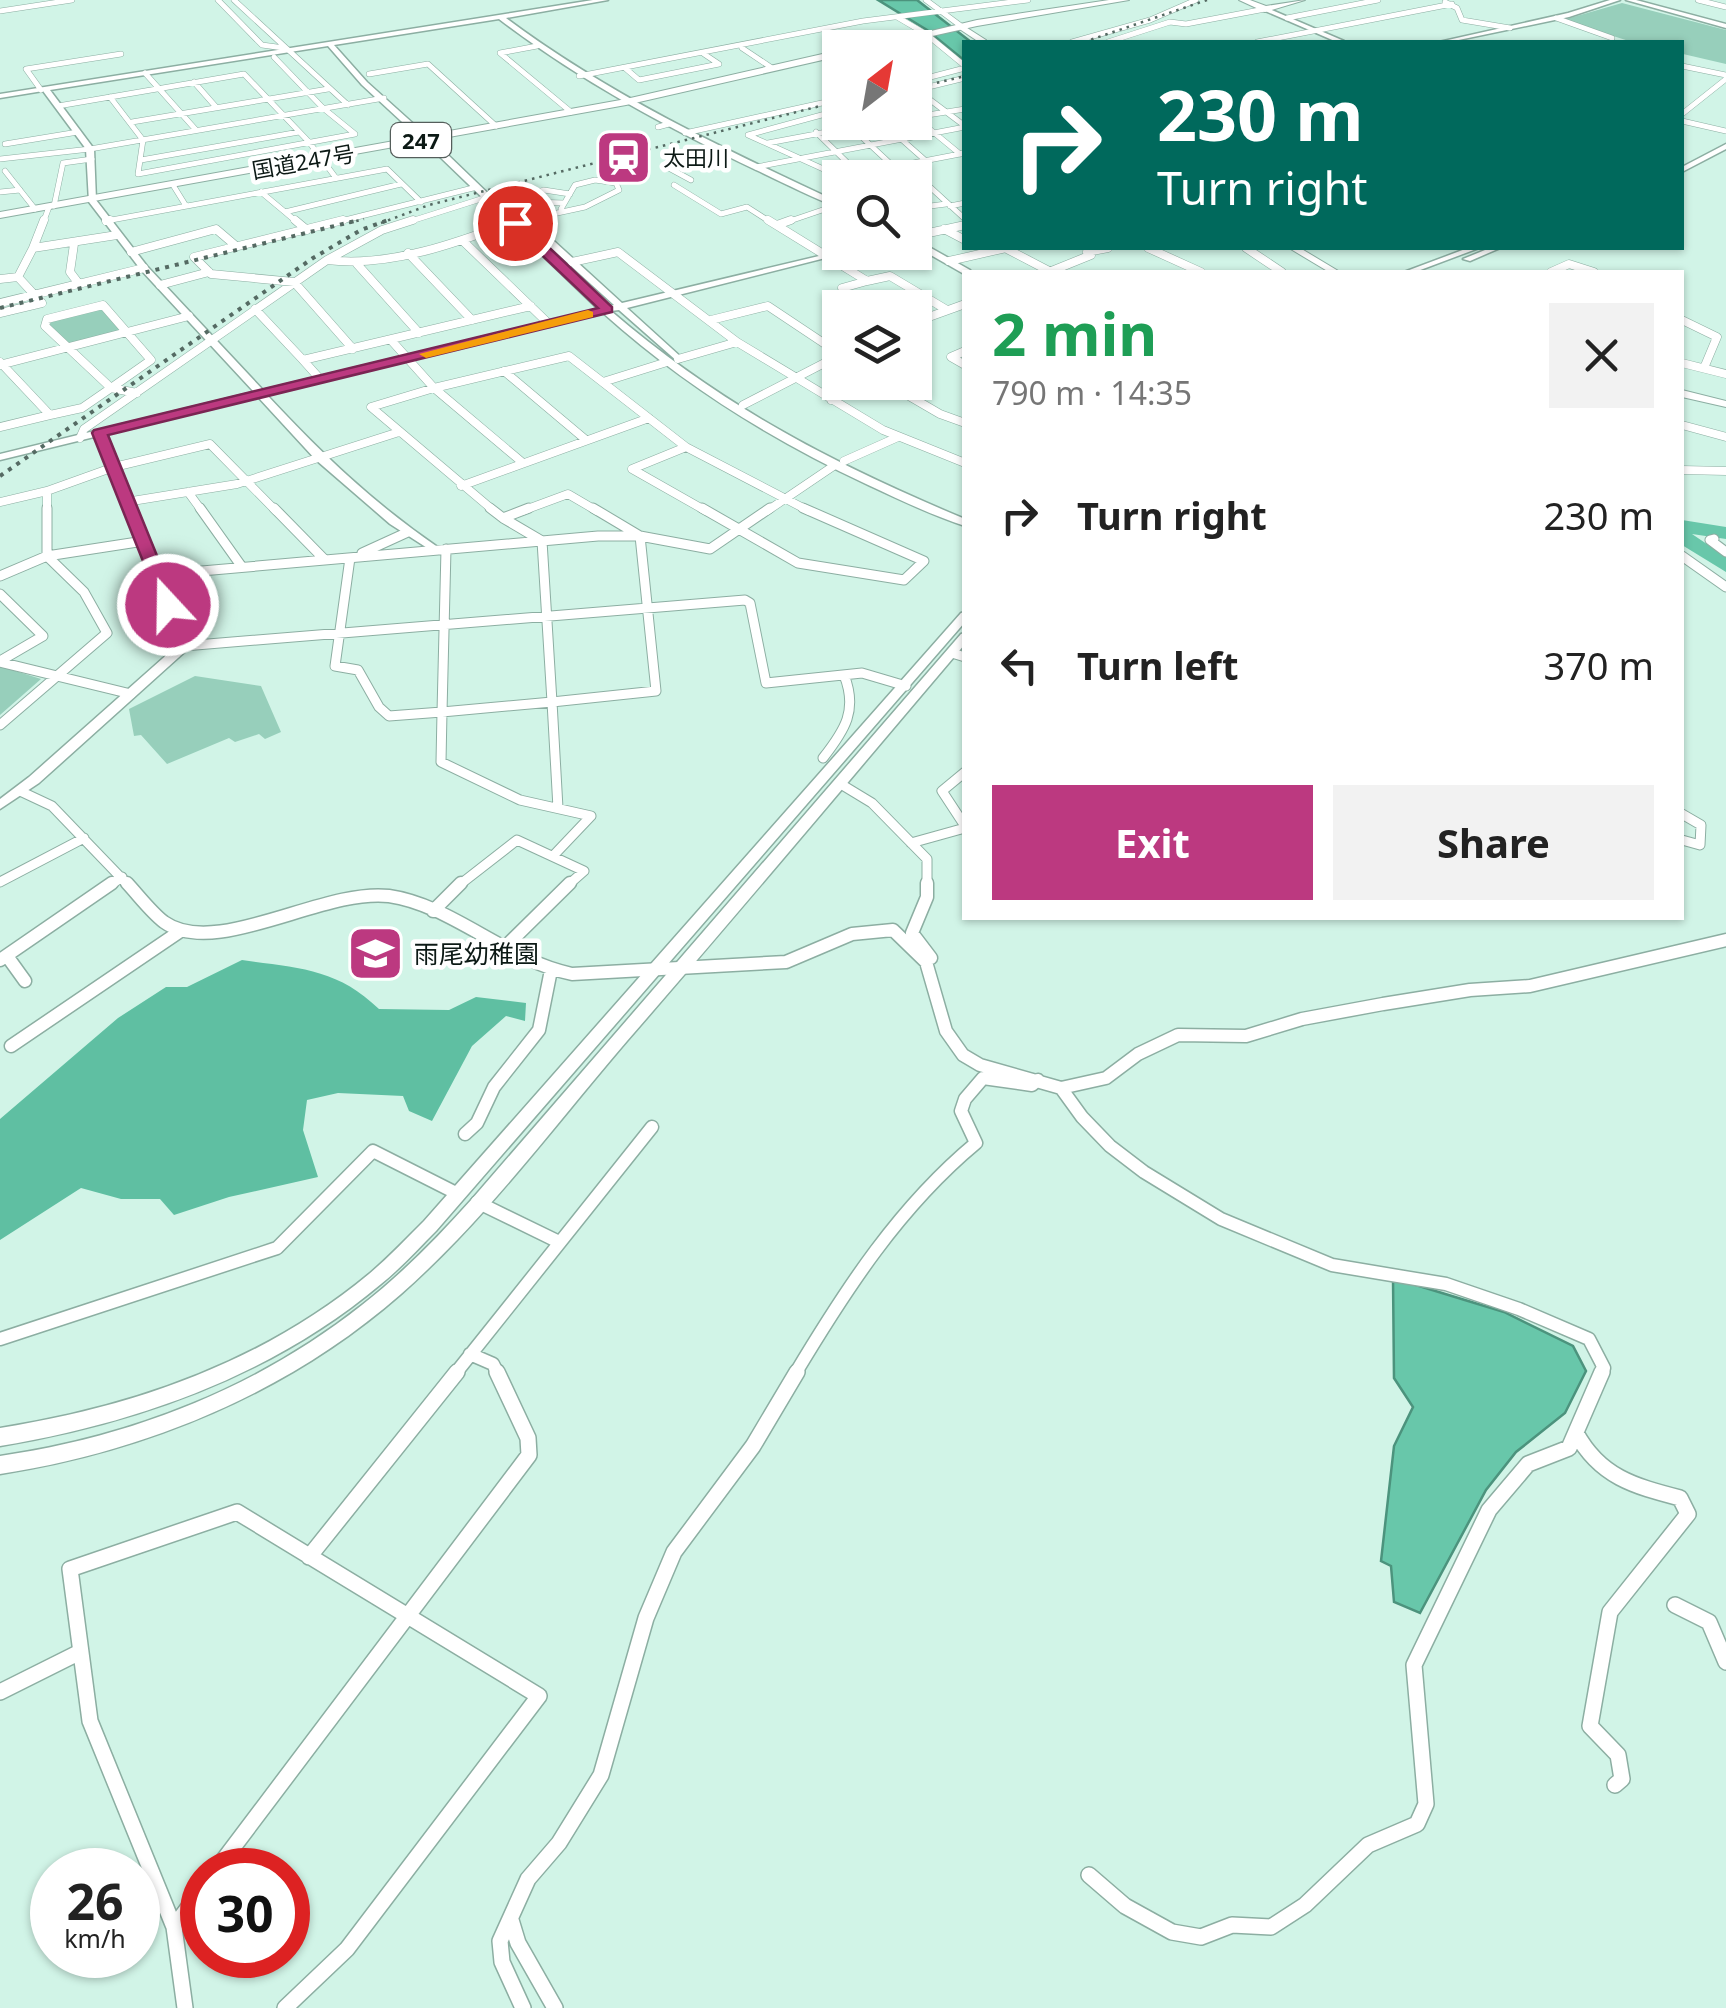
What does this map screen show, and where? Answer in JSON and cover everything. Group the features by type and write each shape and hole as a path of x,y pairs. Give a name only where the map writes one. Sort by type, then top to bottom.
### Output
{"highway":[{"path":"932,33 1124,0"},
{"path":"1243,0 1265,9 1301,0"},
{"name":"国道247号","path":"0,215 626,102 822,57"}],"main road":[{"path":"958,27 979,40"},
{"path":"1298,250 1332,270"},
{"path":"1684,394 1726,404"}],"street":[{"path":"0,11 72,0"},
{"path":"218,0 262,46 286,49"},
{"path":"234,0 348,105"},
{"path":"0,96 605,0"},
{"path":"926,0 958,27"},
{"path":"772,68 738,44 897,16 1028,0"},
{"path":"1084,40 1150,20 1196,0"},
{"path":"1287,18 1378,0"},
{"path":"1437,0 1452,4 1462,20 1510,28"},
{"path":"1452,40 1556,18 1617,0"},
{"path":"1629,0 1726,26"},
{"path":"1653,6 1668,0"},
{"path":"1698,0 1726,7"},
{"path":"1267,40 1452,4"},
{"path":"1114,40 1175,20 1186,24 1265,9 1337,40"},
{"path":"501,16 579,76 723,152 822,197"},
{"path":"897,16 920,30"},
{"path":"1556,18 1612,40"},
{"path":"1599,40 1604,36"},
{"path":"932,38 962,64"},
{"path":"330,44 369,74 478,188 572,262 678,359 743,405 839,463 962,513"},
{"path":"330,44 519,220 607,310 667,362 734,410 962,522"},
{"path":"537,46 500,53 571,112"},
{"path":"579,76 742,48"},
{"path":"121,54 26,69 90,149 92,200 144,268 320,458 408,532 440,550"},
{"path":"625,68 639,80 719,64 704,54"},
{"path":"110,97 143,140 138,174 355,134 323,108 274,57"},
{"path":"369,74 428,64 496,126"},
{"path":"1684,66 1726,77"},
{"path":"932,75 962,68"},
{"path":"145,73 196,130"},
{"path":"58,106 244,74 309,142 336,178"},
{"path":"1684,116 1726,77"},
{"path":"932,86 962,81"},
{"path":"194,82 216,107"},
{"path":"132,122 328,89"},
{"path":"0,159 90,149 384,98"},
{"path":"932,101 962,124"},
{"path":"685,133 822,102"},
{"path":"932,114 962,110"},
{"path":"822,115 748,135 822,168"},
{"path":"1684,119 1726,131"},
{"path":"658,127 669,124"},
{"path":"932,134 962,127"},
{"path":"768,144 822,131"},
{"path":"932,131 962,154"},
{"path":"5,144 78,132"},
{"path":"141,160 299,132"},
{"path":"816,132 844,160"},
{"path":"0,137 12,158 11,170 2,171"},
{"path":"865,140 886,160"},
{"path":"756,167 896,140"},
{"path":"902,140 926,160 962,154"},
{"path":"1684,170 1726,146"},
{"path":"723,152 667,166 690,180 674,185 721,214 748,207 822,251"},
{"path":"1684,171 1726,156"},
{"path":"18,277 52,207 63,162 92,159"},
{"path":"106,220 387,170 421,202"},
{"path":"2,171 35,209"},
{"path":"328,260 357,264 463,241 562,206 585,206 619,190 616,183 595,180 575,185 562,206"},
{"path":"285,212 402,184"},
{"path":"173,185 186,206"},
{"path":"209,272 194,257 478,188"},
{"path":"0,192 20,190"},
{"path":"932,190 962,219"},
{"path":"262,192 307,230"},
{"path":"562,206 551,197 570,194"},
{"path":"80,438 84,430 328,260 382,230 488,197"},
{"path":"932,206 962,203"},
{"path":"777,224 822,210"},
{"path":"932,233 962,223"},
{"path":"130,252 216,229 236,246"},
{"path":"944,229 962,238"},
{"path":"33,248 117,235"},
{"path":"463,241 549,324"},
{"path":"74,244 70,272 79,284"},
{"path":"932,250 964,270"},
{"path":"949,262 998,250"},
{"path":"1010,250 1046,270"},
{"path":"1055,270 1098,250"},
{"path":"1152,250 1197,270"},
{"path":"1249,250 1279,270"},
{"path":"1413,270 1463,250"},
{"path":"1436,270 1490,250"},
{"path":"408,252 472,320"},
{"path":"572,262 618,252 737,342 822,394"},
{"path":"0,456 822,258"},
{"path":"357,264 419,333"},
{"path":"1556,270 1569,264 1588,270"},
{"path":"0,303 144,268"},
{"path":"851,270 867,281"},
{"path":"160,284 209,272 294,282 353,348"},
{"path":"845,290 842,288 890,276 947,310"},
{"path":"0,279 18,277 42,303 0,312"},
{"path":"0,427 82,408 111,388 151,360 103,305 47,318 45,326 111,388 137,392"},
{"path":"932,316 962,305"},
{"path":"302,360 531,306"},
{"path":"711,320 768,306 822,343"},
{"path":"255,309 320,379"},
{"path":"1,364 190,316"},
{"path":"1684,321 1716,337 1704,368"},
{"path":"391,340 434,388 523,463"},
{"path":"678,359 737,342"},
{"path":"962,352 950,357 962,363"},
{"path":"542,541 460,486 372,407 569,356 686,448 784,500 924,561 904,580 798,564 632,469 686,448"},
{"path":"603,382 667,362"},
{"path":"1684,363 1726,374"},
{"path":"1,364 50,415"},
{"path":"743,405 822,364"},
{"path":"504,371 586,440"},
{"path":"832,400 898,437 962,462"},
{"path":"916,400 962,422"},
{"path":"460,486 649,418"},
{"path":"1684,426 1726,437"},
{"path":"126,502 249,480 399,432"},
{"path":"100,433 184,646"},
{"path":"156,575 640,536 710,549 839,463 898,437"},
{"path":"0,502 47,491 114,467 210,444 324,560"},
{"path":"1684,470 1726,471"},
{"path":"0,725 107,633 84,592 47,556 47,491"},
{"path":"188,492 242,567"},
{"path":"503,518 568,494 640,536"},
{"path":"362,553 408,532"},
{"path":"350,558 335,666 358,670 379,708 389,716 442,712 656,691 640,536"},
{"path":"1714,539 1710,540 1726,552"},
{"path":"0,576 47,556 144,541"},
{"path":"542,541 558,808"},
{"path":"440,550 444,626 441,762 520,800 592,816 553,856"},
{"path":"1684,557 1726,586"},
{"path":"0,594 42,631 42,636 0,662"},
{"path":"0,805 184,646 745,600 750,603 766,683 862,673 906,686"},
{"path":"0,1437 73,1424 196,1386 258,1357 369,1284 458,1194 962,619"},
{"path":"0,1465 102,1446 178,1419 297,1358 368,1312 478,1202 839,783 958,655"},
{"path":"0,662 131,694"},
{"path":"823,758 847,724 854,704 844,674"},
{"path":"962,774 942,791 962,822"},
{"path":"839,783 872,803 926,859 930,873 924,907 912,934 938,969 931,972"},
{"path":"20,791 49,804 164,922 179,932 214,934 316,904 359,896 398,897 433,911 502,950 551,970 572,974 786,962 852,934 881,928 893,930 905,938 931,972 946,1031 963,1055 980,1065 1061,1088 1106,1078 1138,1054 1178,1035 1246,1036 1302,1018 1470,990 1530,986 1726,940"},
{"path":"1684,815 1702,825 1700,845 1684,841"},
{"path":"911,843 962,828"},
{"path":"0,882 84,838"},
{"path":"433,911 517,840 584,871 551,898 527,929 502,950"},
{"path":"25,980 4,958 122,878"},
{"path":"11,1046 179,932"},
{"path":"466,1134 477,1123 494,1087 540,1030 551,970"},
{"path":"523,2008 498,1952 528,1878 559,1843 601,1774 646,1618 674,1552 754,1446 787,1382 846,1288 934,1178 976,1143 961,1111 965,1099 983,1078 1032,1085 1038,1080"},
{"path":"1061,1088 1074,1110 1146,1176 1251,1233 1334,1266 1409,1277 1486,1297 1589,1339 1604,1368 1569,1448 1528,1464 1489,1510 1414,1665 1426,1804 1422,1822 1410,1832 1368,1845 1302,1908 1272,1928 1231,1925 1205,1936 1190,1937 1134,1914 1104,1893 1090,1875"},
{"path":"309,1557 652,1127"},
{"path":"0,1339 277,1248 373,1151 458,1194"},
{"path":"478,1202 559,1242"},
{"path":"233,1848 530,1455 528,1438 493,1364 470,1354"},
{"path":"1576,1434 1588,1461 1623,1483 1680,1498 1688,1514 1610,1612 1590,1726 1618,1755 1622,1779 1615,1785"},
{"path":"185,2008 174,1927 90,1721 70,1569 237,1512 539,1696 347,1949 285,2008"},
{"path":"1675,1605 1709,1622 1726,1662"},
{"path":"0,1692 80,1652"},
{"path":"174,1927 180,1919"},
{"path":"511,1920 518,1944 555,2008"}],"shaded area":[{"path":"878,0 917,0 968,40 962,40 962,59 932,30"},
{"path":"1622,3 1726,30 1726,64 1684,54 1684,40 1626,40 1563,20"},
{"path":"100,308 120,330 68,344 49,326 53,319"},
{"path":"0,666 41,679 0,715"},
{"path":"195,676 261,686 281,732 265,739 259,734 235,742 229,738 167,764 141,735 134,736 129,709"},
{"path":"242,960 316,972 348,985 379,1009 449,1010 476,997 526,1003 525,1021 506,1016 472,1046 432,1121 409,1111 403,1096 338,1093 307,1100 303,1130 318,1177 229,1197 174,1215 160,1199 121,1199 81,1188 0,1240 0,1119 118,1018 166,987 187,987"},
{"path":"1393,1278 1504,1312 1573,1346 1586,1371 1565,1413 1516,1452 1486,1490 1420,1613 1394,1602 1391,1566 1381,1561 1394,1446 1413,1407 1394,1378"}],"waterway":[{"path":"1684,526 1726,533"},
{"path":"1684,537 1726,566"}],"railway":[{"path":"1090,40 1207,0"},
{"path":"932,84 962,77"},
{"path":"381,223 429,205 822,106"},
{"path":"349,223 364,219"},
{"path":"0,308 359,220"},
{"path":"0,476 313,258 361,230 388,220"}],"slow traffic":[{"path":"426,354 588,314"}],"place":[{"name":"太田川","path":"624,157"},
{"name":"雨尾幼稚園","path":"375,953"}],"route":[{"path":"168,605 100,433 607,310 515,223"}]}
